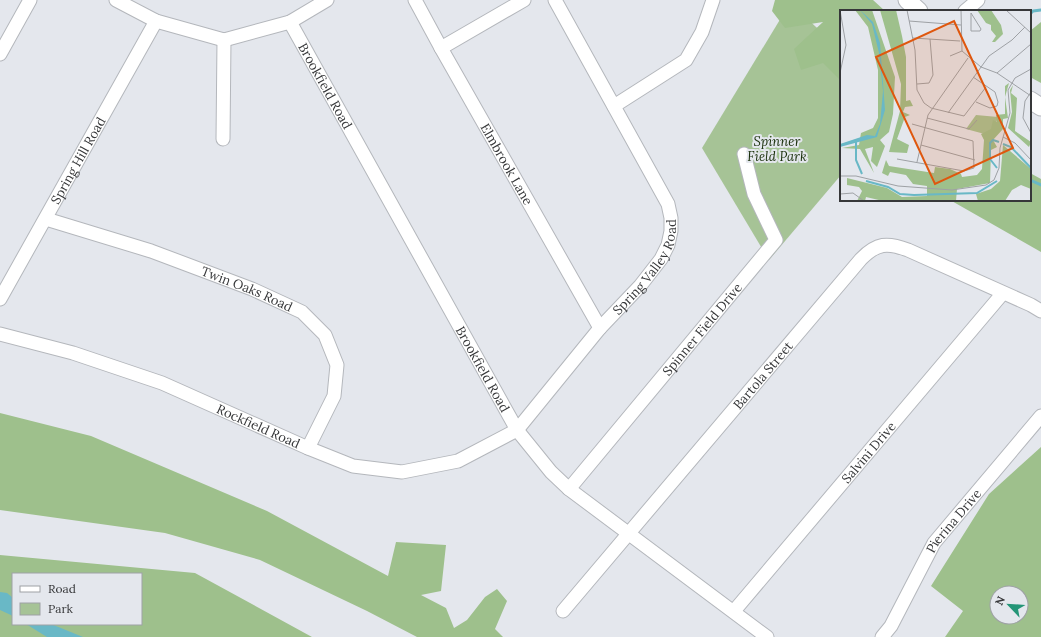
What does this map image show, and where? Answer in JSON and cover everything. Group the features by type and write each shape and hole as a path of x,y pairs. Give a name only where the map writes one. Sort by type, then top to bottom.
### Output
{"main road":[{"path":"907,0 918,10"},
{"path":"1031,101 1041,107"}],"street":[{"path":"0,54 30,0"},
{"path":"116,0 156,21 224,40 290,22 327,0"},
{"name":"Elmbrook Lane","path":"415,0 600,328"},
{"path":"441,48 524,0"},
{"name":"Spring Valley Road","path":"517,430 600,328 640,286 662,259 668,245 671,231 671,218 668,204 554,0"},
{"path":"614,106 686,60 702,32 713,0"},
{"path":"966,10 978,0"},
{"name":"Spring Hill Road","path":"0,299 156,21"},
{"name":"Brookfield Road","path":"290,22 517,430 551,472 569,489 767,637"},
{"path":"223,139 224,40"},
{"name":"Spinner Field Drive","path":"569,489 776,240 754,194 744,154"},
{"name":"Twin Oaks Road","path":"46,219 151,251 252,289 302,312 325,335 337,365 334,396 308,448"},
{"name":"Bartola Street","path":"563,611 870,250 882,245 895,245 1003,293"},
{"path":"1003,293 1032,305 1041,311"},
{"name":"Salvini Drive","path":"734,611 1003,293"},
{"name":"Rockfield Road","path":"0,334 73,354 162,383 308,448 353,466 402,472 458,461 517,430"},
{"name":"Pierina Drive","path":"882,637 891,626 934,543 1041,416"}],"green space":[{"path":"775,0 873,0 884,10 840,10 840,80 823,63 801,70 794,49 823,22 785,28 772,11"},
{"name":"Spinner Field Park","path":"790,3 840,49 840,176 769,260 702,148"},
{"path":"1041,22 1041,83 1031,78 1031,30"},
{"path":"1031,174 1041,179 1041,252 952,201 1031,201"},
{"path":"0,413 91,436 267,511 388,576 396,542 446,545 441,591 421,595 446,608 454,628 467,620 485,597 497,589 507,601 495,629 503,637 417,637 367,611 260,560 165,533 0,510"},
{"path":"1041,447 1041,637 945,637 963,611 931,586 989,494"},
{"path":"0,555 195,573 312,637 0,637"}],"water":[{"path":"0,592 7,593 12,597 12,616 0,610"},
{"path":"28,625 53,625 83,637 47,637"}],"waterway":[{"path":"1031,13 1033,11 1041,10"},
{"path":"1031,180 1041,185"}]}
